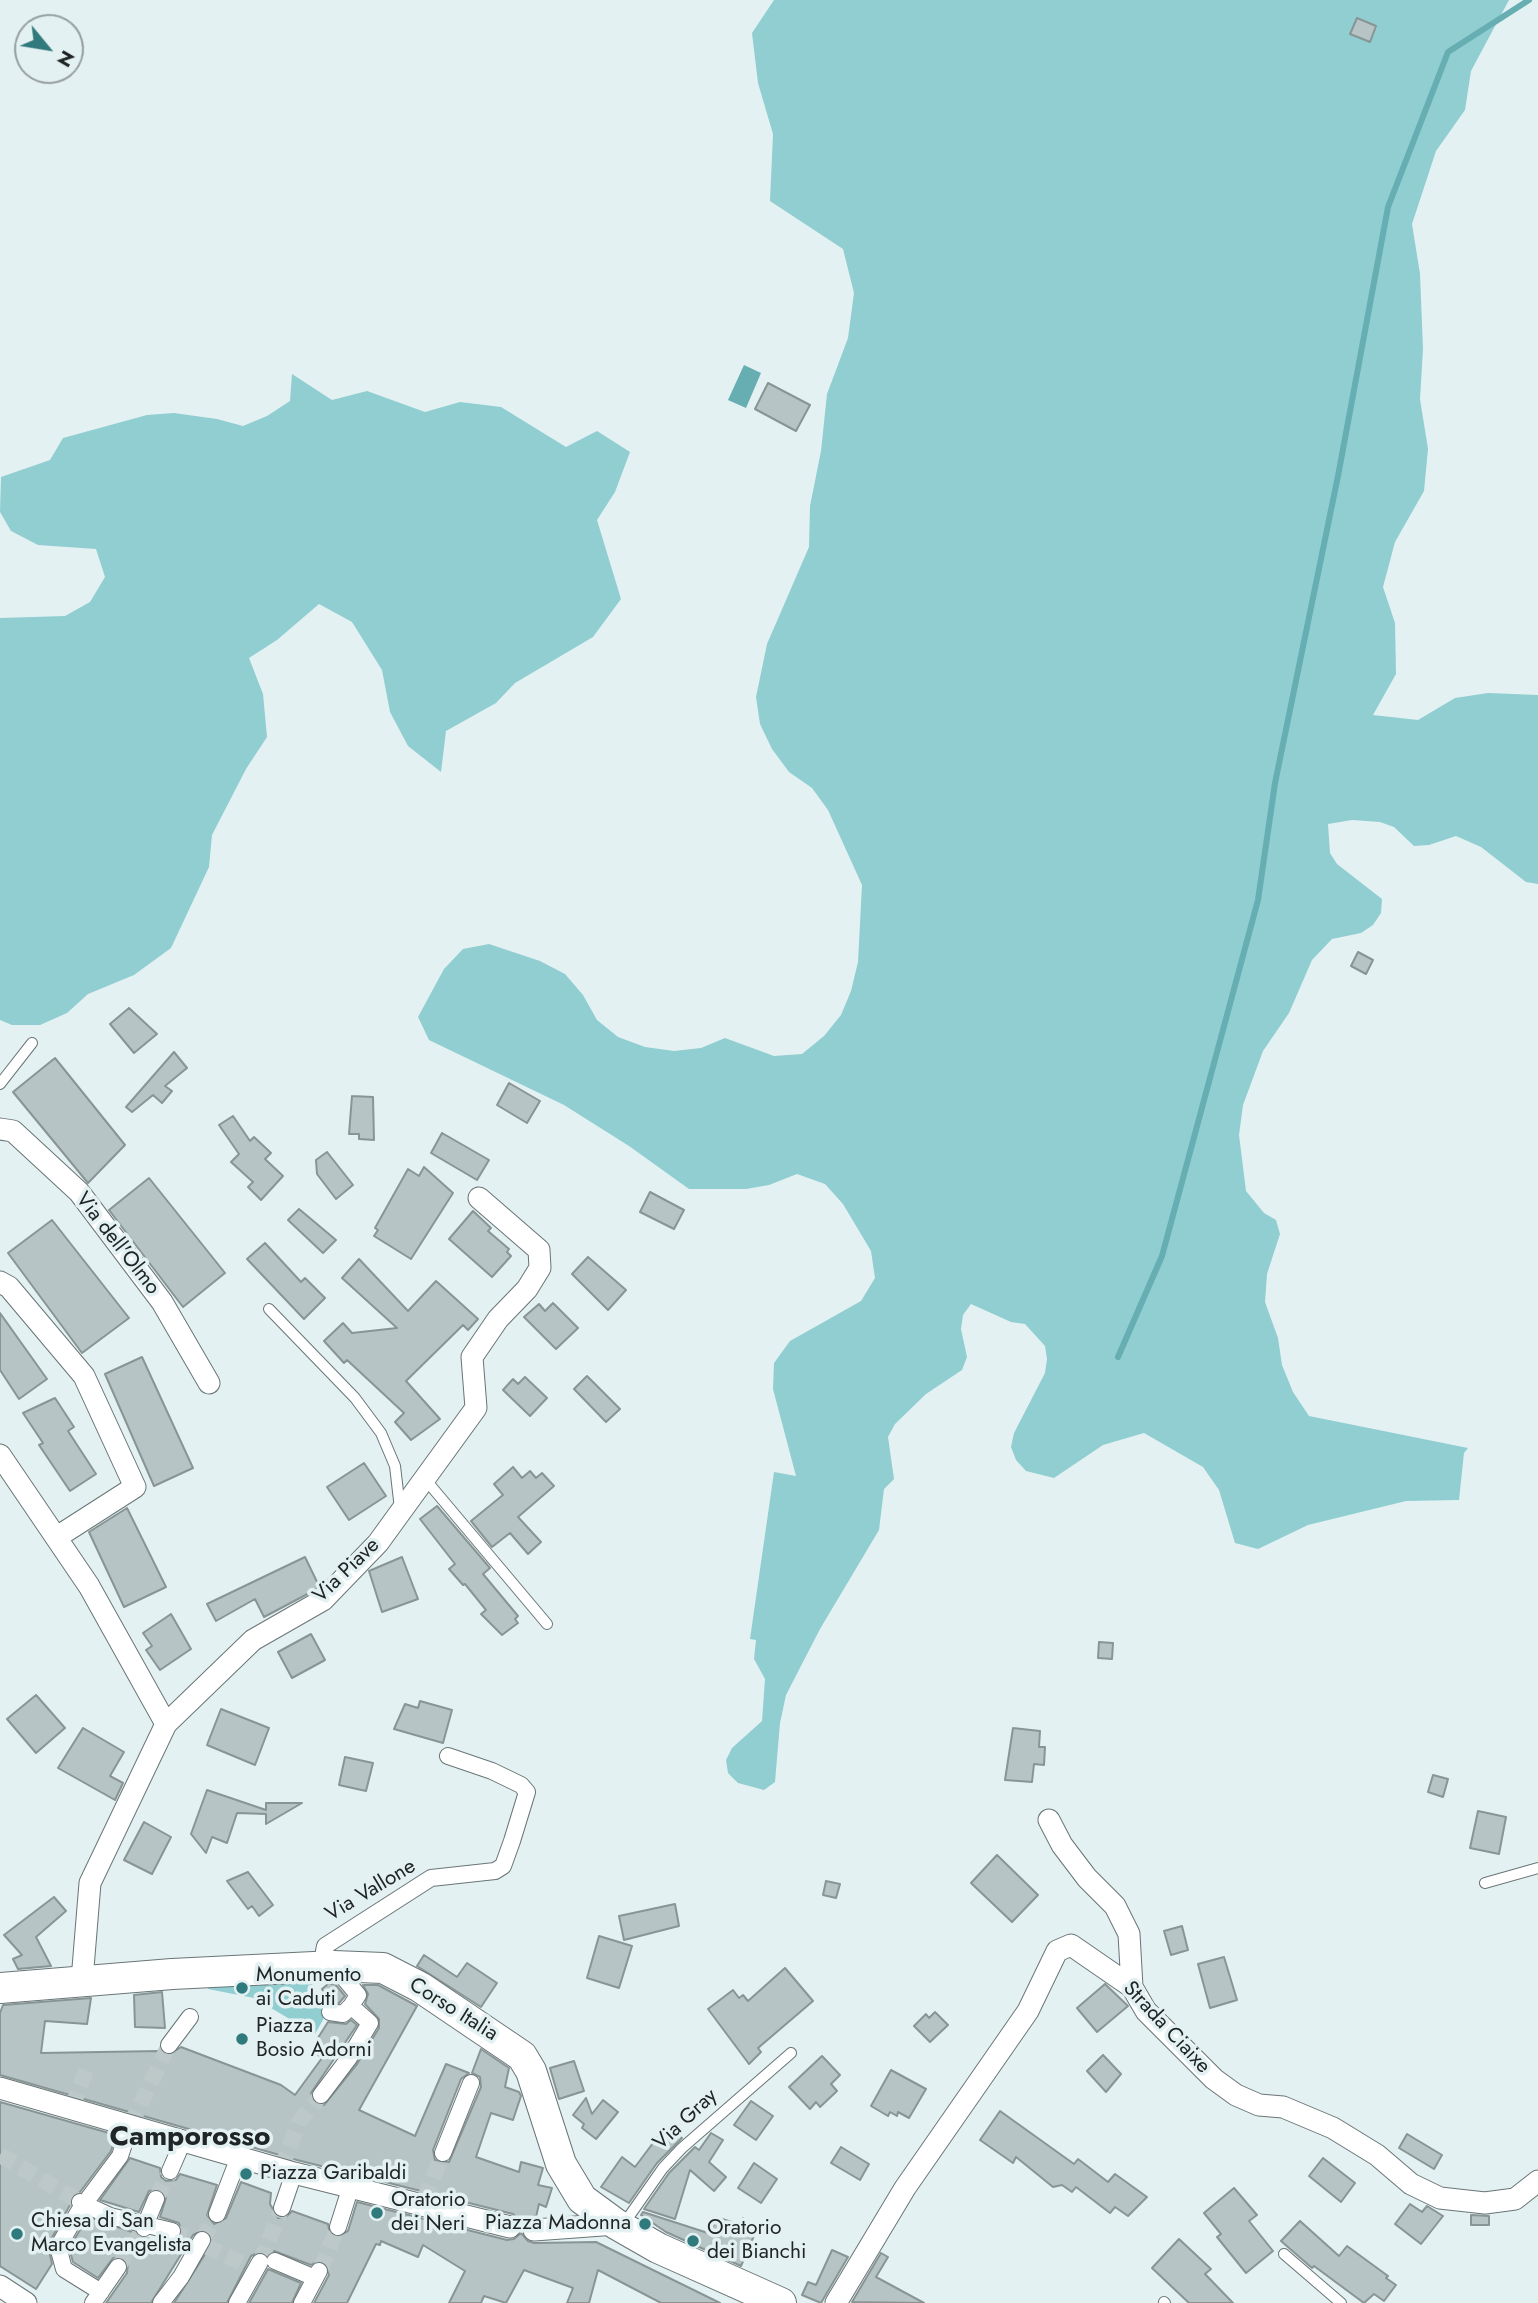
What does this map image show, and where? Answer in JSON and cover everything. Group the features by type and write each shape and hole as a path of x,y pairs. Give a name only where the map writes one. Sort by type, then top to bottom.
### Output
{"main road":[{"name":"Corso Italia","path":"0,1988 82,1980 369,1965 401,1977 522,2056 531,2071 569,2183 582,2199 619,2226 678,2258 781,2303"}],"street":[{"name":"Via dell'Olmo","path":"0,1129 13,1131 79,1192 162,1302 208,1383"},
{"name":"Via Piave","path":"82,1980 90,1882 166,1724 253,1640 323,1600 378,1543 476,1408 472,1357 498,1319 527,1290 540,1268 538,1250 479,1198"},
{"path":"0,1282 9,1287 84,1376 135,1487 57,1537"},
{"path":"0,1455 89,1586 166,1724"},
{"name":"Via Vallone","path":"334,1966 324,1951 330,1941 431,1878 489,1872 503,1866 527,1792 521,1785 502,1778 492,1770 448,1756"},
{"path":"1049,1820 1062,1845 1087,1878 1115,1906 1129,1934 1132,1987"},
{"name":"Strada Ciaixe","path":"836,2303 905,2188 1028,2011 1057,1951 1071,1945 1132,1987 1146,2011 1214,2079 1236,2095 1259,2105 1283,2108 1334,2128 1377,2155 1411,2185 1440,2198 1485,2203 1515,2199 1538,2181"},
{"path":"330,2012 344,2014 358,1995 334,1966"},
{"path":"321,2095 349,2058 370,2023 351,2006"},
{"path":"169,2045 190,2017"},
{"path":"443,2153 471,2083"},
{"path":"0,2088 294,2173 423,2202 510,2227"},
{"path":"118,2267 97,2297 64,2269 58,2253 63,2237 82,2203 120,2155 130,2126"},
{"path":"170,2171 183,2141"},
{"path":"217,2214 239,2157"},
{"path":"282,2207 294,2173"},
{"path":"338,2227 354,2187"},
{"path":"145,2226 156,2199"},
{"path":"82,2203 110,2216 193,2240 181,2277 161,2303"},
{"path":"534,2230 576,2234 619,2226"},
{"path":"237,2303 260,2265 317,2274 302,2303"},
{"path":"0,2286 26,2303"}],"lane":[{"path":"0,1084 32,1043"},
{"path":"269,1309 355,1398 381,1433 395,1466 401,1512"},
{"path":"425,1479 547,1624"},
{"path":"1485,1883 1538,1868"},
{"name":"Via Gray","path":"619,2226 663,2168 682,2148 790,2053"},
{"path":"1284,2254 1341,2303"}],"shaded area":[{"path":"774,0 1509,0 1471,71 1465,110 1436,151 1412,224 1420,274 1423,349 1420,399 1428,449 1424,491 1395,542 1383,587 1395,623 1396,674 1373,715 1418,720 1455,698 1488,693 1538,695 1538,884 1526,882 1481,847 1456,836 1429,845 1414,846 1394,827 1380,822 1352,820 1328,824 1330,853 1337,864 1382,899 1381,913 1373,925 1361,933 1332,939 1312,960 1289,1013 1263,1051 1243,1105 1239,1135 1246,1191 1264,1213 1276,1220 1280,1234 1267,1274 1265,1302 1278,1338 1282,1365 1293,1392 1309,1416 1468,1448 1464,1453 1459,1500 1406,1501 1308,1525 1258,1549 1235,1543 1219,1490 1203,1467 1144,1433 1103,1445 1054,1478 1026,1471 1016,1460 1011,1447 1014,1433 1045,1373 1045,1346 1025,1324 1011,1322 971,1304 963,1315 961,1329 967,1357 962,1370 926,1394 895,1424 888,1437 894,1479 884,1489 879,1530 820,1629 786,1695 780,1723 775,1782 764,1790 738,1783 728,1773 726,1760 732,1748 762,1721 765,1679 754,1659 756,1640 750,1639 774,1472 796,1476 773,1389 774,1363 790,1341 861,1301 875,1278 871,1251 843,1204 825,1184 797,1174 769,1185 746,1189 689,1189 629,1146 564,1105 429,1040 418,1017 444,969 463,949 489,944 540,961 565,974 583,995 597,1020 618,1037 645,1047 674,1051 701,1048 725,1038 774,1056 802,1054 824,1036 841,1015 851,991 858,962 862,885 828,810 812,788 789,772 772,749 760,724 756,697 767,644 809,547 810,506 821,451 827,394 848,338 854,293 843,249 770,201 773,134 758,83 752,33"},
{"path":"744,365 761,373 746,408 728,400"},
{"path":"292,374 332,400 367,391 425,412 460,402 501,407 566,447 597,431 630,452 615,492 597,520 621,599 593,637 515,683 496,703 446,731 441,772 408,746 390,712 382,670 352,622 319,604 277,640 249,658 263,694 267,737 246,769 212,835 209,867 171,948 134,975 88,994 67,1013 40,1025 12,1025 0,1020 0,618 65,616 90,602 105,577 96,549 38,545 11,531 0,512 1,477 50,460 63,438 147,415 174,413 243,426 267,416 290,401"},
{"path":"309,1979 328,2011 315,2034 254,1998 208,1989 208,1982"}],"building":[{"path":"1357,18 1376,26 1370,42 1350,34"},
{"path":"768,383 810,405 796,431 755,409"},
{"path":"1358,952 1373,960 1366,974 1351,966"},
{"path":"129,1008 157,1034 134,1053 110,1024"},
{"path":"174,1052 187,1068 165,1086 172,1091 162,1103 153,1095 132,1112 126,1107"},
{"path":"55,1058 125,1145 88,1183 13,1092"},
{"path":"509,1083 540,1101 527,1123 497,1105"},
{"path":"352,1096 373,1097 374,1140 359,1139 359,1134 349,1134"},
{"path":"233,1116 250,1141 254,1137 271,1153 265,1159 283,1176 261,1200 248,1187 253,1182 231,1162 239,1154 219,1125"},
{"path":"442,1133 489,1160 477,1180 431,1153"},
{"path":"327,1152 353,1185 336,1199 317,1174 316,1160"},
{"path":"424,1167 453,1193 411,1259 374,1236 378,1230 375,1228 408,1169 419,1176"},
{"path":"149,1178 225,1273 183,1307 109,1210"},
{"path":"650,1192 684,1210 674,1229 640,1212"},
{"path":"299,1209 336,1240 323,1253 288,1220"},
{"path":"473,1211 491,1228 488,1231 509,1249 507,1252 511,1256 492,1277 449,1239"},
{"path":"52,1220 129,1318 82,1353 8,1253"},
{"path":"265,1243 301,1282 305,1278 325,1298 304,1319 247,1259"},
{"path":"588,1257 626,1290 608,1310 572,1274"},
{"path":"359,1259 408,1311 436,1281 478,1319 468,1330 463,1325 406,1381 440,1419 411,1440 395,1422 404,1413 347,1360 344,1363 324,1341 343,1323 352,1333 397,1328 342,1278"},
{"path":"553,1303 578,1328 556,1349 524,1317 539,1304 545,1311"},
{"path":"0,1313 47,1379 19,1399 0,1370"},
{"path":"142,1357 193,1468 154,1486 105,1374"},
{"path":"587,1376 620,1409 606,1422 574,1389"},
{"path":"525,1377 547,1398 530,1416 503,1390 513,1379 518,1384"},
{"path":"55,1398 74,1427 68,1431 96,1474 70,1491 39,1445 43,1443 23,1413"},
{"path":"364,1463 386,1496 349,1520 327,1487"},
{"path":"513,1467 522,1478 530,1471 536,1478 542,1473 554,1486 518,1517 541,1542 528,1554 510,1533 492,1547 471,1521 503,1495 494,1484"},
{"path":"437,1506 490,1568 483,1574 518,1616 515,1619 518,1623 502,1635 481,1614 486,1610 449,1569 455,1564 420,1519"},
{"path":"127,1508 166,1587 124,1607 89,1532"},
{"path":"305,1557 319,1586 315,1590 264,1617 255,1599 216,1621 207,1604"},
{"path":"402,1557 418,1599 382,1612 369,1571"},
{"path":"171,1614 191,1649 160,1670 146,1650 152,1646 143,1633"},
{"path":"311,1634 325,1660 292,1678 278,1652"},
{"path":"1099,1642 1113,1643 1112,1659 1098,1658"},
{"path":"36,1695 65,1728 36,1753 7,1719"},
{"path":"420,1701 452,1710 443,1743 394,1729 405,1704 418,1708"},
{"path":"221,1709 269,1728 255,1765 207,1745"},
{"path":"83,1728 124,1752 110,1776 123,1783 115,1800 58,1768"},
{"path":"1013,1728 1040,1731 1039,1747 1045,1747 1044,1765 1034,1764 1032,1782 1005,1780"},
{"path":"345,1757 373,1763 366,1791 339,1785"},
{"path":"1433,1775 1448,1779 1443,1797 1428,1792"},
{"path":"207,1790 266,1810 266,1803 302,1803 266,1824 266,1814 237,1813 227,1843 212,1837 206,1853 191,1834"},
{"path":"1478,1811 1506,1817 1499,1854 1470,1848"},
{"path":"144,1822 171,1837 152,1874 124,1860"},
{"path":"997,1855 1038,1895 1012,1922 971,1883"},
{"path":"248,1872 273,1905 259,1916 252,1906 248,1909 227,1881"},
{"path":"826,1881 840,1884 836,1898 823,1895"},
{"path":"54,1897 66,1911 36,1937 51,1966 18,1969 13,1959 22,1955 4,1935"},
{"path":"675,1904 679,1926 624,1940 619,1916"},
{"path":"1182,1926 1188,1950 1171,1955 1164,1931"},
{"path":"599,1936 632,1946 619,1988 587,1978"},
{"path":"424,1955 457,1977 467,1963 497,1983 481,2007 417,1966"},
{"path":"1224,1957 1237,2000 1210,2008 1198,1964"},
{"path":"785,1968 813,2001 758,2048 761,2052 749,2064 708,2009 733,1990 739,1998 743,1995 748,2001"},
{"path":"328,1984 335,1984 345,1996 339,2003 329,2002 322,1989"},
{"path":"1105,1984 1128,2006 1097,2032 1077,2008"},
{"path":"363,1985 378,1985 417,2006 359,2110 415,2136 446,2064 469,2073 461,2079 433,2150 435,2160 449,2162 481,2087 480,2077 472,2073 481,2049 509,2068 505,2087 519,2092 521,2096 513,2120 491,2113 476,2157 519,2172 521,2162 543,2168 538,2185 552,2188 546,2207 539,2204 536,2217 523,2224 513,2214 297,2160 0,2075 0,2013 3,2005 91,1998 87,2024 45,2021 41,2053 160,2051 168,2055 181,2047 281,2085 295,2095 322,2058 313,2051 328,2022 346,2024 351,2020 357,2025 311,2093 314,2103 324,2105 357,2064 379,2028 379,2019 365,2004 368,1994"},
{"path":"162,1992 165,2028 135,2027 134,1995"},
{"path":"935,2012 948,2025 930,2042 914,2026 926,2014 929,2018"},
{"path":"1103,2055 1121,2074 1106,2092 1087,2071"},
{"path":"822,2056 840,2075 831,2084 837,2091 820,2107 816,2102 810,2109 789,2087"},
{"path":"574,2061 584,2091 559,2099 550,2068"},
{"path":"891,2070 926,2089 909,2118 898,2112 897,2116 890,2112 888,2116 871,2106"},
{"path":"586,2098 592,2114 603,2100 618,2112 596,2139 582,2128 584,2124 573,2115"},
{"path":"751,2101 773,2116 756,2140 734,2125"},
{"path":"0,2102 116,2135 111,2151 80,2192 71,2197 70,2205 48,2245 52,2264 36,2289 0,2266"},
{"path":"1000,2111 1074,2164 1078,2159 1108,2182 1115,2174 1147,2197 1128,2216 1115,2207 1110,2213 1076,2187 1072,2192 1062,2185 1053,2187 1016,2157 1013,2163 980,2140"},
{"path":"669,2129 682,2138 657,2163 629,2203 601,2187 622,2157 635,2167 662,2131 665,2134"},
{"path":"711,2133 723,2140 709,2162 726,2177 714,2191 690,2170 675,2219 644,2209 669,2173 695,2147 699,2150"},
{"path":"1407,2134 1442,2155 1434,2169 1399,2148"},
{"path":"841,2147 869,2164 860,2180 831,2163"},
{"path":"130,2158 160,2168 161,2177 166,2181 176,2180 180,2174 217,2185 207,2215 214,2224 226,2218 241,2182 271,2193 270,2204 278,2218 285,2218 292,2211 328,2224 330,2234 335,2237 348,2231 357,2202 507,2240 514,2239 521,2233 534,2243 596,2242 720,2303 661,2303 598,2270 589,2303 567,2303 573,2288 524,2270 506,2303 484,2296 481,2303 449,2303 465,2271 423,2245 418,2257 381,2241 380,2245 376,2244 347,2303 314,2303 329,2275 324,2262 318,2261 311,2265 274,2251 267,2255 259,2252 251,2256 227,2303 174,2303 211,2245 211,2234 203,2230 193,2235 151,2303 106,2303 127,2273 128,2263 120,2257 113,2258 98,2278 73,2262 69,2248 88,2217 135,2233 141,2238 174,2241 182,2233 179,2223 160,2217 166,2198 159,2189 149,2191 139,2212 100,2200"},
{"path":"1323,2158 1355,2183 1341,2202 1309,2176"},
{"path":"754,2163 777,2179 761,2203 738,2188"},
{"path":"1234,2188 1257,2215 1249,2221 1273,2251 1246,2273 1217,2237 1221,2234 1204,2213"},
{"path":"1410,2204 1422,2212 1427,2206 1443,2216 1421,2244 1395,2224"},
{"path":"643,2212 711,2234 716,2217 741,2225 743,2218 756,2231 741,2266 666,2232 641,2215"},
{"path":"1471,2215 1489,2216 1489,2225 1471,2225"},
{"path":"1300,2221 1339,2256 1347,2246 1388,2276 1386,2278 1396,2285 1384,2301 1374,2294 1364,2303 1314,2266 1312,2268 1281,2241"},
{"path":"1179,2239 1211,2269 1205,2274 1233,2303 1189,2303 1152,2268"},
{"path":"832,2250 848,2257 821,2303 802,2295 808,2282 816,2285"},
{"path":"881,2253 888,2257 876,2277 924,2303 852,2302"},
{"path":"268,2269 301,2283 292,2303 249,2303"}],"waterway":[{"path":"1118,1357 1162,1256 1258,900 1275,783 1338,476 1388,207 1448,52 1529,0"}],"tunnel":[{"path":"130,2126 169,2045"},
{"path":"72,2108 88,2064"},
{"path":"281,2169 299,2122 321,2095"},
{"path":"424,2200 443,2153"},
{"path":"0,2155 80,2202"},
{"path":"156,2199 170,2171"},
{"path":"260,2262 282,2208"},
{"path":"202,2240 217,2214"},
{"path":"320,2270 338,2227"},
{"path":"118,2267 144,2228"},
{"path":"172,2231 186,2237"},
{"path":"205,2246 251,2267"}],"place":[{"name":"Monumento ai Caduti","path":"242,1988"},
{"name":"Piazza Bosio Adorni","path":"242,2039"},
{"name":"Piazza Garibaldi","path":"246,2174"},
{"name":"Oratorio dei Neri","path":"377,2213"},
{"name":"Piazza Madonna","path":"645,2224"},
{"name":"Chiesa di San Marco Evangelista","path":"17,2234"},
{"name":"Oratorio dei Bianchi","path":"693,2241"}],"district":[{"name":"Camporosso","path":"190,2138"}]}
